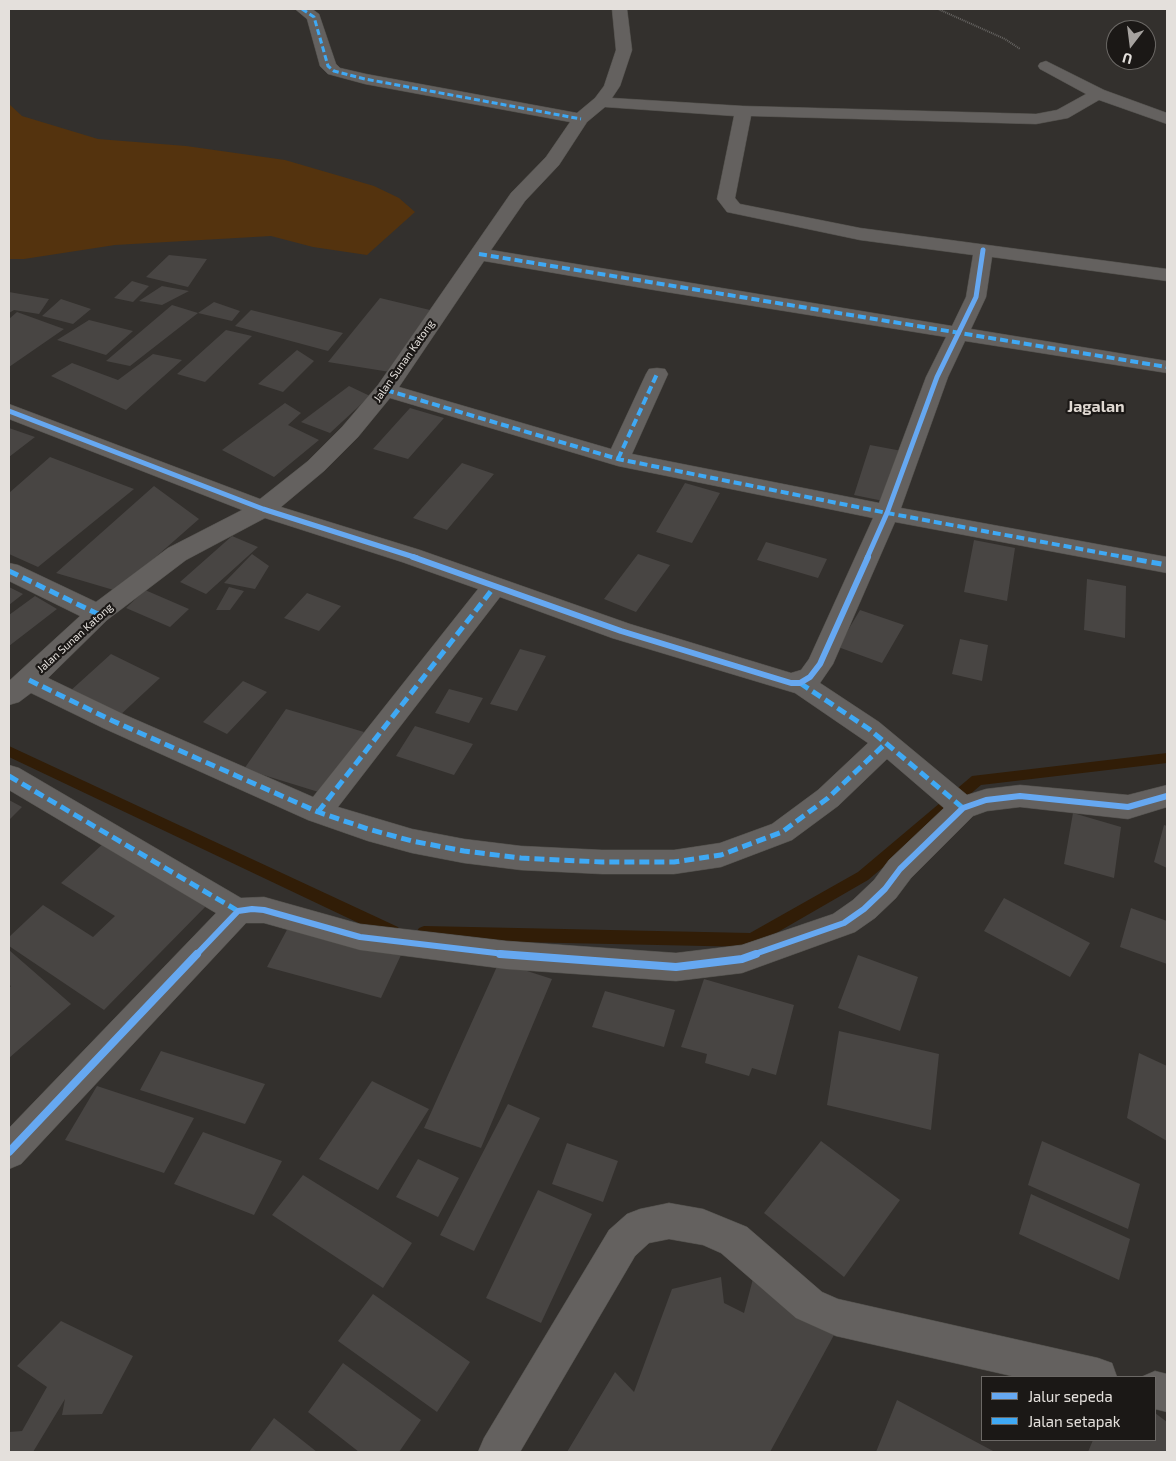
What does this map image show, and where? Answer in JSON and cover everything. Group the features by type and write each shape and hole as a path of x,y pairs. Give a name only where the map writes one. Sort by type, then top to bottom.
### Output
{"street":[{"path":"302,9 314,17 328,66 334,71 365,79 581,119"},
{"name":"Jalan Sunan Katong","path":"17,688 98,614 177,554 264,509 316,466 350,432 386,390 518,197 553,162 581,119 601,102 612,86 624,50 620,9"},
{"path":"1046,66 1098,94 1167,118"},
{"path":"601,102 743,111 1036,119 1062,114 1098,94"},
{"path":"743,111 726,199 734,208 860,234 1167,275"},
{"path":"9,411 264,509 411,556 621,631 791,683 800,682 810,677 820,664 887,513 937,378 976,297 983,250"},
{"path":"479,254 664,286 960,332 1167,367"},
{"path":"618,459 657,374"},
{"path":"386,390 618,459 887,513 1167,565"},
{"path":"9,571 98,614"},
{"path":"318,812 495,586"},
{"path":"800,682 896,751 958,804"},
{"path":"17,688 113,720 318,812 368,829 464,851 521,858 602,862 674,862 722,855 782,832 896,751"},
{"path":"9,776 238,911"},
{"path":"9,1152 238,911 264,910 360,937 506,955 676,967 742,960 844,923 864,909 885,889 900,868 958,804 1020,796 1128,807 1167,796"},
{"path":"498,1452 622,1243 640,1227 670,1221 703,1228 734,1240 810,1305 836,1316 1094,1376"}],"path":[{"path":"938,9 1005,39 1046,66"}],"shaded area":[{"path":"9,104 22,116 98,139 186,146 285,160 374,186 399,198 415,212 367,255 313,247 271,236 115,245 24,259 9,259"}],"building":[{"path":"169,255 207,259 188,287 146,277"},
{"path":"132,281 149,286 133,302 114,298"},
{"path":"162,286 189,291 162,305 139,301"},
{"path":"9,292 49,299 39,314 14,310 9,313"},
{"path":"380,298 430,310 390,372 328,362"},
{"path":"61,299 91,309 73,324 42,316"},
{"path":"214,302 240,311 232,321 198,313"},
{"path":"172,305 198,313 130,366 106,361"},
{"path":"251,310 343,333 328,351 235,326"},
{"path":"17,312 64,329 9,367 9,319"},
{"path":"89,320 133,331 106,355 57,340"},
{"path":"226,330 252,336 205,382 177,374"},
{"path":"297,350 314,361 283,392 258,384"},
{"path":"153,354 182,360 126,410 51,376 72,363 118,380"},
{"path":"349,386 370,396 330,433 301,422"},
{"path":"285,403 301,413 288,425 319,440 274,477 222,450"},
{"path":"410,408 444,418 408,459 373,449"},
{"path":"9,428 35,437 9,457"},
{"path":"870,445 902,451 888,502 854,495"},
{"path":"50,457 134,489 38,567 9,554 9,493"},
{"path":"462,463 494,474 447,530 413,518"},
{"path":"685,483 720,493 692,543 656,532"},
{"path":"154,486 199,519 117,591 56,573"},
{"path":"232,536 258,547 206,594 180,582"},
{"path":"974,540 1015,548 1007,601 964,592"},
{"path":"766,542 827,559 818,578 757,560"},
{"path":"252,554 269,566 255,589 224,583"},
{"path":"638,554 670,565 636,612 604,599"},
{"path":"1087,579 1126,586 1125,638 1084,630"},
{"path":"9,587 23,594 9,605"},
{"path":"229,587 244,591 230,610 216,610"},
{"path":"145,590 189,609 170,627 126,608"},
{"path":"307,593 341,606 319,631 284,618"},
{"path":"35,596 57,609 9,646 9,615"},
{"path":"860,610 904,625 882,663 838,647"},
{"path":"960,639 988,645 982,681 952,674"},
{"path":"520,649 546,656 517,711 490,704"},
{"path":"111,654 160,678 118,717 69,692"},
{"path":"243,681 267,692 227,734 203,722"},
{"path":"449,689 483,698 469,723 435,713"},
{"path":"286,709 364,732 325,794 244,769"},
{"path":"415,726 473,744 454,775 396,756"},
{"path":"9,800 22,807 9,820"},
{"path":"1073,813 1121,827 1114,878 1064,864"},
{"path":"1164,825 1167,826 1167,868 1154,862"},
{"path":"107,840 209,903 104,1010 9,946 9,937 43,905 93,937 115,916 61,883"},
{"path":"1004,898 1090,943 1070,977 984,931"},
{"path":"1131,908 1167,921 1167,964 1120,947"},
{"path":"289,926 401,955 381,998 267,967"},
{"path":"9,950 71,1004 9,1058 9,988 11,986 9,985"},
{"path":"858,955 918,977 900,1031 838,1008"},
{"path":"499,962 552,979 481,1148 424,1128"},
{"path":"704,979 794,1005 776,1075 752,1068 749,1076 705,1063 707,1054 681,1047"},
{"path":"605,991 675,1010 664,1047 592,1027"},
{"path":"839,1031 939,1054 931,1130 827,1105"},
{"path":"161,1051 265,1084 245,1124 140,1090"},
{"path":"1139,1053 1167,1066 1167,1141 1127,1118"},
{"path":"372,1081 429,1109 378,1190 319,1159"},
{"path":"97,1086 194,1118 164,1173 65,1140"},
{"path":"508,1104 540,1118 474,1251 440,1235"},
{"path":"203,1132 282,1161 254,1215 174,1184"},
{"path":"821,1141 900,1200 844,1277 764,1213"},
{"path":"1042,1141 1140,1184 1128,1229 1028,1185"},
{"path":"567,1143 618,1161 603,1202 552,1184"},
{"path":"418,1159 459,1178 438,1217 396,1197"},
{"path":"303,1175 412,1243 383,1288 272,1215"},
{"path":"538,1190 592,1214 541,1323 486,1298"},
{"path":"1031,1194 1130,1239 1119,1280 1019,1234"},
{"path":"754,1275 834,1335 770,1452 567,1452 615,1372 634,1392 672,1289 721,1277 724,1303 744,1313"},
{"path":"373,1294 470,1362 437,1412 338,1341"},
{"path":"61,1321 133,1356 102,1414 62,1415 65,1399 33,1452 9,1452 9,1432 22,1431 47,1387 17,1366"},
{"path":"343,1363 421,1420 399,1452 359,1452 308,1412"},
{"path":"897,1400 995,1452 876,1452"},
{"path":"1156,1414 1167,1422 1167,1452 1088,1452 1093,1441 1156,1441"},
{"path":"274,1418 317,1452 249,1452"}],"waterway":[{"path":"9,751 393,932"},
{"path":"424,933 752,940 863,876 977,780 1167,758"}],"marked path":[{"path":"302,9 314,17 328,66 334,71 365,79 581,119"},
{"path":"479,254 1167,367"},
{"path":"618,459 657,374"},
{"path":"386,390 618,459 887,513 1167,565"},
{"path":"9,571 98,614"},
{"path":"318,812 495,586"},
{"path":"29,680 113,721 318,812 368,829 412,841 464,851 521,858 602,862 674,862 721,855 782,832 828,798 886,743"},
{"path":"800,683 869,729 963,808"},
{"path":"9,776 238,911 241,911"}],"cycle path":[{"path":"9,411 263,509 411,556 621,631 791,683 800,683 810,677 820,664 887,513 937,377 976,297 983,250"},
{"path":"9,1152 238,911 264,910 360,937 506,955 676,967 742,959 844,923 864,909 885,889 900,869 963,808 986,800 1020,796 1128,807 1167,796"}],"district":[{"name":"Jagalan","path":"1096,407"}]}
